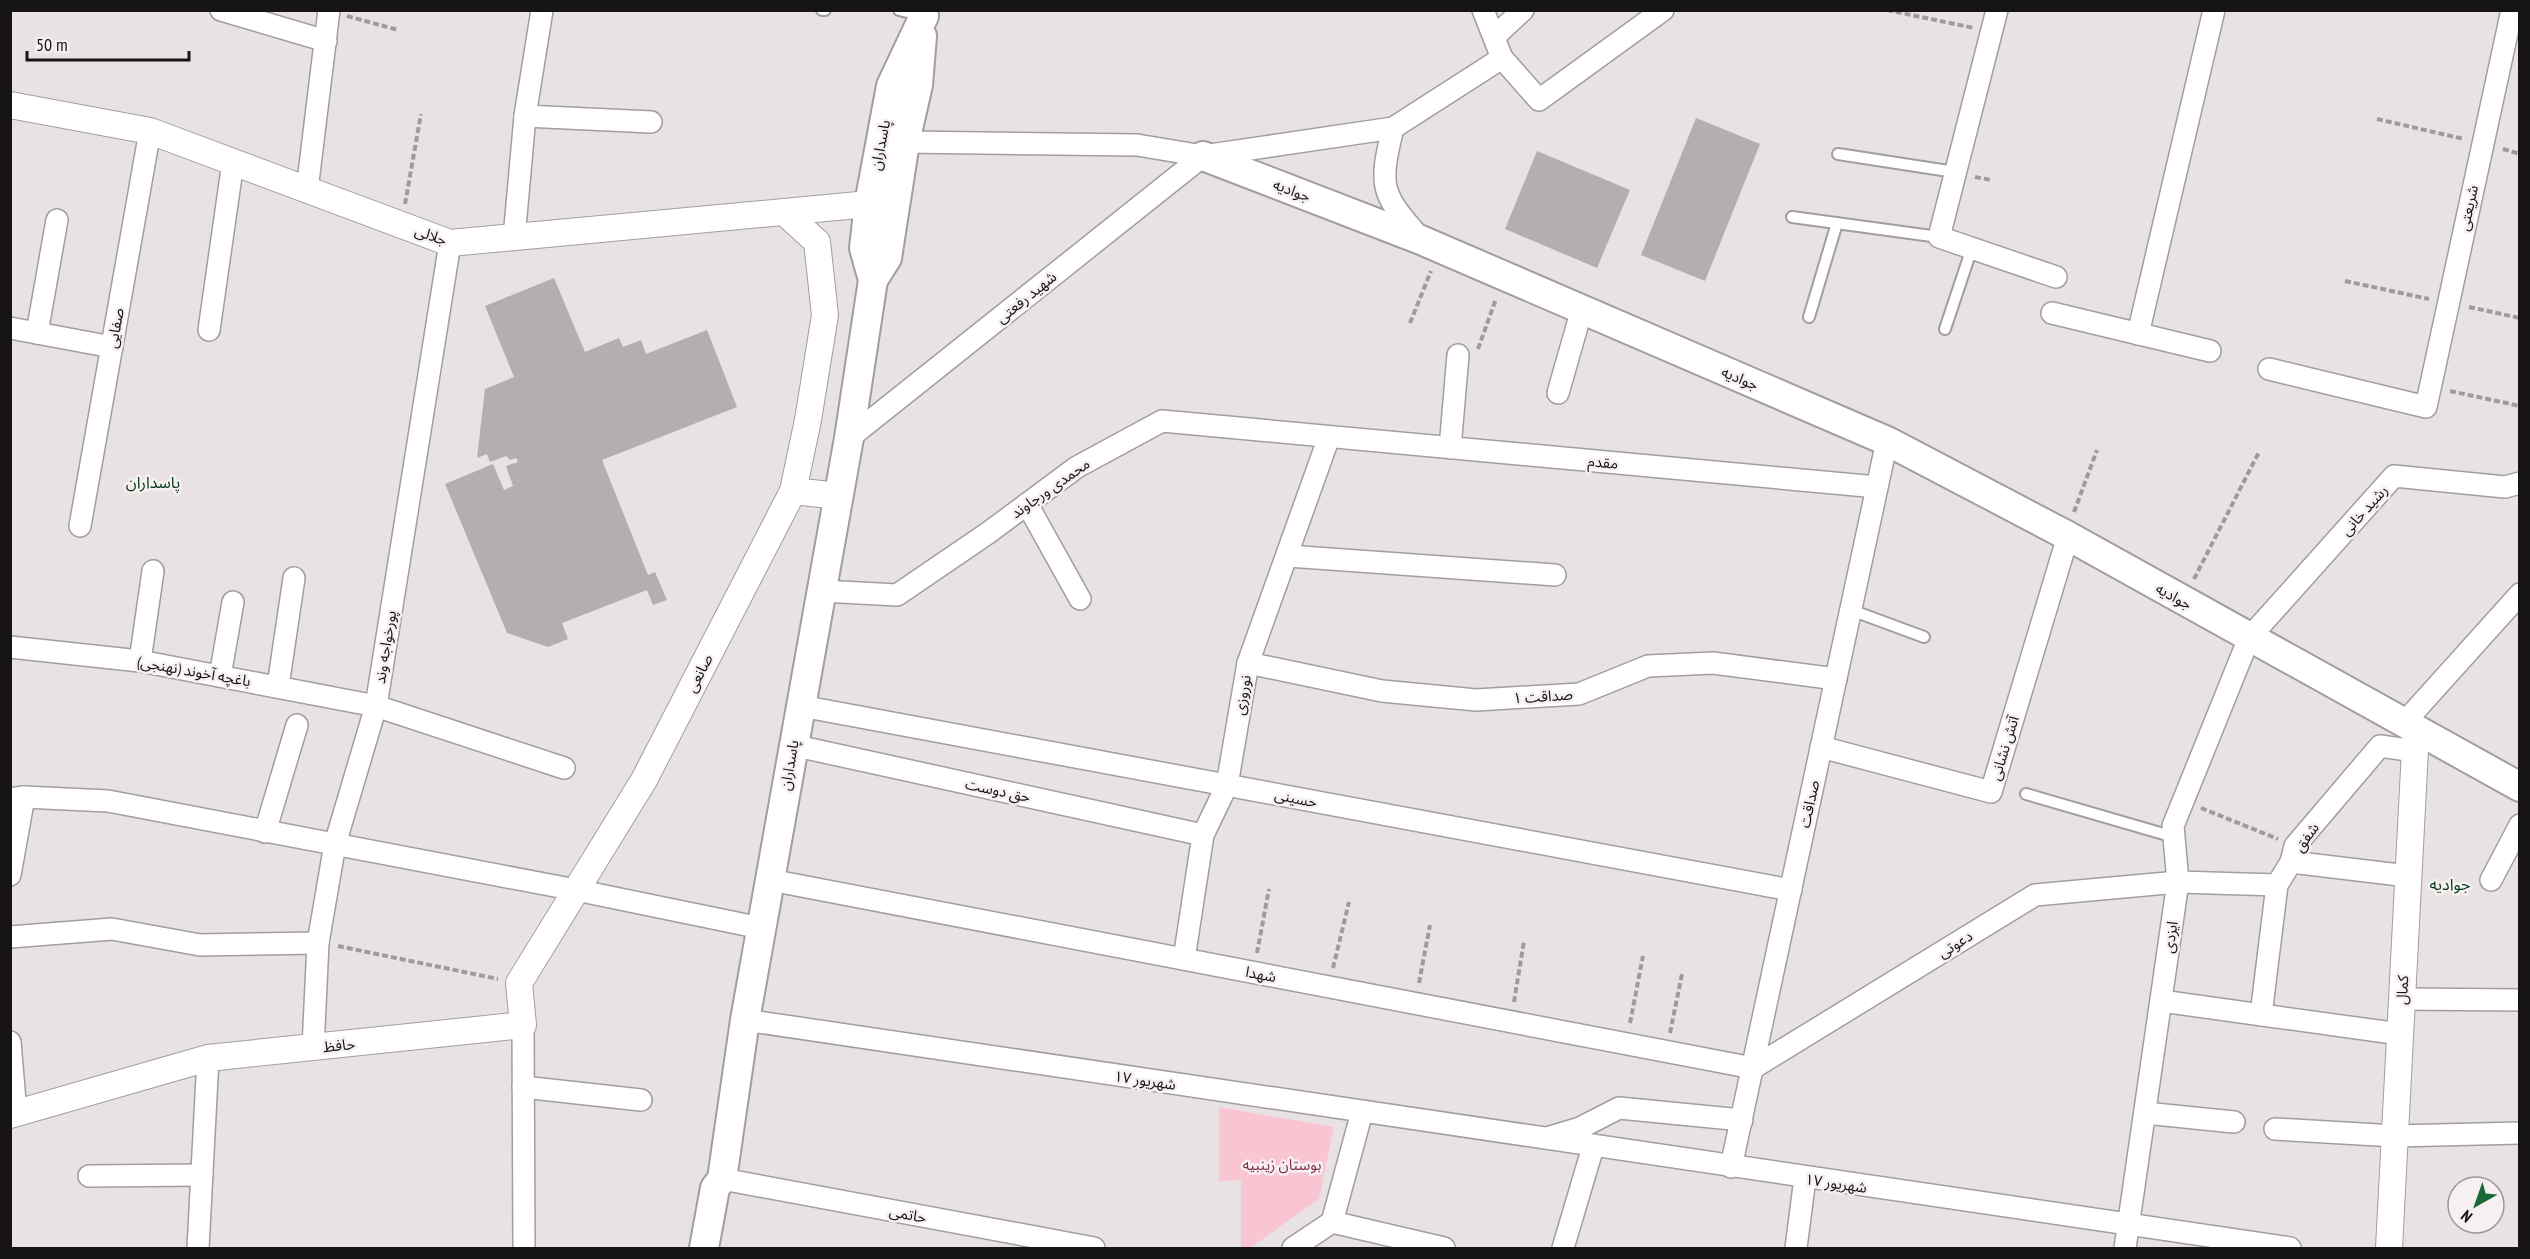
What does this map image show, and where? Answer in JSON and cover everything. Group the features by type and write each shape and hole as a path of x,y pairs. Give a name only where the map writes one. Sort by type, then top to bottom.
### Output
{"main road":[{"name":"پاسداران","path":"704,1248 715,1188 722,1179 745,1020 792,745 839,496 873,280 887,258 905,142 918,85 916,12"},
{"name":"پاسداران","path":"873,280 864,248 869,204 891,86 916,12"},
{"name":"جوادیه","path":"1203,156 1430,244 1887,441 2067,535 2249,638 2411,735 2520,787"}],"street":[{"path":"221,10 326,41"},
{"path":"514,238 525,116 542,10"},
{"path":"1483,10 1502,58 1539,100 1663,10"},
{"path":"1494,37 1523,10"},
{"path":"1997,10 1939,237 2056,277"},
{"path":"2138,334 2214,10"},
{"name":"شریعتی","path":"2428,397 2511,10"},
{"path":"307,190 329,11"},
{"path":"1203,156 1393,128 1502,58"},
{"name":"جلالی","path":"10,105 150,131 450,243 869,204"},
{"path":"525,116 651,122"},
{"path":"1393,128 1385,162 1385,189 1397,212 1430,244"},
{"name":"صفایی","path":"80,526 150,131"},
{"name":"جوادیه","path":"905,142 1137,145 1203,156"},
{"name":"شهید رفعتی","path":"849,438 1203,156"},
{"path":"209,330 233,162"},
{"name":"صانعی","path":"576,890 644,780 793,491 808,420 825,315 817,242 784,212"},
{"path":"37,333 57,220"},
{"name":"پورخواجه وند","path":"313,1048 318,943 335,844 376,706 450,243"},
{"path":"1558,393 1582,309"},
{"path":"2052,313 2210,351"},
{"path":"10,328 112,347"},
{"path":"1450,448 1467,355"},
{"path":"2269,369 2428,397"},
{"name":"محمدی ورجاوند","path":"822,591 897,595 1077,467 1162,421 1329,437"},
{"name":"مقدم","path":"1329,437 1877,488"},
{"name":"نوروزی","path":"1184,959 1203,835 1227,785 1248,663 1329,437"},
{"name":"صداقت","path":"1731,1167 1887,441"},
{"name":"رشید خانی","path":"2249,638 2394,476 2505,487 2520,483"},
{"path":"793,491 839,496"},
{"path":"1027,504 1080,599"},
{"name":"آتش نشانی","path":"1821,747 1991,792 2067,535"},
{"path":"1288,556 1555,575"},
{"path":"140,661 153,571"},
{"path":"278,686 294,578"},
{"path":"2411,735 2520,594"},
{"path":"220,676 233,602"},
{"name":"ایزدی","path":"2125,1248 2178,882 2173,826 2249,638"},
{"name":"باغچه آخوند (نهنجی)","path":"10,647 140,661 376,706 564,768"},
{"name":"صداقت ۱","path":"1248,663 1382,691 1476,700 1579,694 1648,666 1713,663 1836,679"},
{"name":"حسینی","path":"801,706 1791,890"},
{"path":"265,832 297,725"},
{"name":"شفق","path":"2261,1015 2277,885 2293,854 2380,746 2411,735"},
{"name":"کمال","path":"2389,1248 2408,876 2411,735"},
{"name":"حق دوست","path":"792,745 1203,835"},
{"path":"10,875 17,798 108,801 576,890 761,928"},
{"path":"2491,880 2520,825"},
{"path":"2293,854 2408,876"},
{"name":"شهدا","path":"770,880 1753,1068"},
{"name":"دعوتی","path":"1753,1068 2035,895 2178,882 2277,885"},
{"path":"524,1248 523,1025 519,983 576,890"},
{"path":"10,938 112,929 200,945 318,943"},
{"path":"2402,999 2520,1000"},
{"path":"2161,1001 2400,1034"},
{"name":"۱۷ شهریور","path":"745,1020 2128,1226 2290,1248"},
{"name":"حافظ","path":"13,1114 208,1058 523,1025"},
{"path":"10,1042 13,1114"},
{"path":"198,1248 208,1058"},
{"path":"523,1087 641,1100"},
{"name":"۱۷ شهریور","path":"1544,1139 1580,1128 1619,1108 1742,1120"},
{"path":"1293,1248 1332,1222 1362,1112"},
{"path":"2145,1113 2235,1122"},
{"path":"2275,1129 2395,1136 2520,1133"},
{"path":"1563,1248 1593,1147"},
{"path":"89,1176 202,1175"},
{"path":"1796,1248 1805,1178"},
{"name":"حاتمی","path":"722,1179 1094,1248"},
{"path":"1332,1222 1444,1248"}],"lane":[{"path":"1838,154 1955,172"},
{"path":"1792,217 1939,237"},
{"path":"1809,317 1837,223"},
{"path":"1945,329 1972,248"},
{"path":"1851,610 1924,637"},
{"path":"2026,794 2174,837"}],"path":[{"path":"1887,10 1992,31"},
{"path":"329,11 398,30"},
{"path":"401,225 421,114"},
{"path":"2377,119 2482,144"},
{"path":"1410,323 1430,244"},
{"path":"1467,355 1505,276"},
{"path":"2345,281 2520,318"},
{"path":"2428,397 2520,406"},
{"path":"2067,535 2097,450"},
{"path":"2183,601 2259,452"},
{"path":"2183,800 2293,854"},
{"path":"1253,972 1269,889"},
{"path":"1329,987 1349,902"},
{"path":"1415,1003 1430,925"},
{"path":"1511,1022 1524,941"},
{"path":"318,943 519,983"},
{"path":"1626,1044 1643,956"},
{"path":"1667,1052 1682,974"}],"green space":[{"name":"بوستان زینبیه","path":"1219,1107 1334,1127 1319,1199 1250,1248 1241,1248 1241,1180 1219,1181"}],"building":[{"path":"1696,118 1760,144 1705,281 1641,255"},
{"path":"1537,151 1630,190 1597,268 1505,229"},
{"path":"554,278 585,352 619,338 623,347 641,340 646,354 707,330 737,407 602,460 648,575 655,572 667,600 653,605 647,590 562,623 568,639 548,647 507,633 445,484 493,464 504,490 513,486 506,466 518,462 516,458 510,460 506,456 490,462 487,454 477,458 485,389 514,377 485,306"}],"district":[{"name":"پاسداران","path":"153,482"},
{"name":"جوادیه","path":"2450,884"}]}
